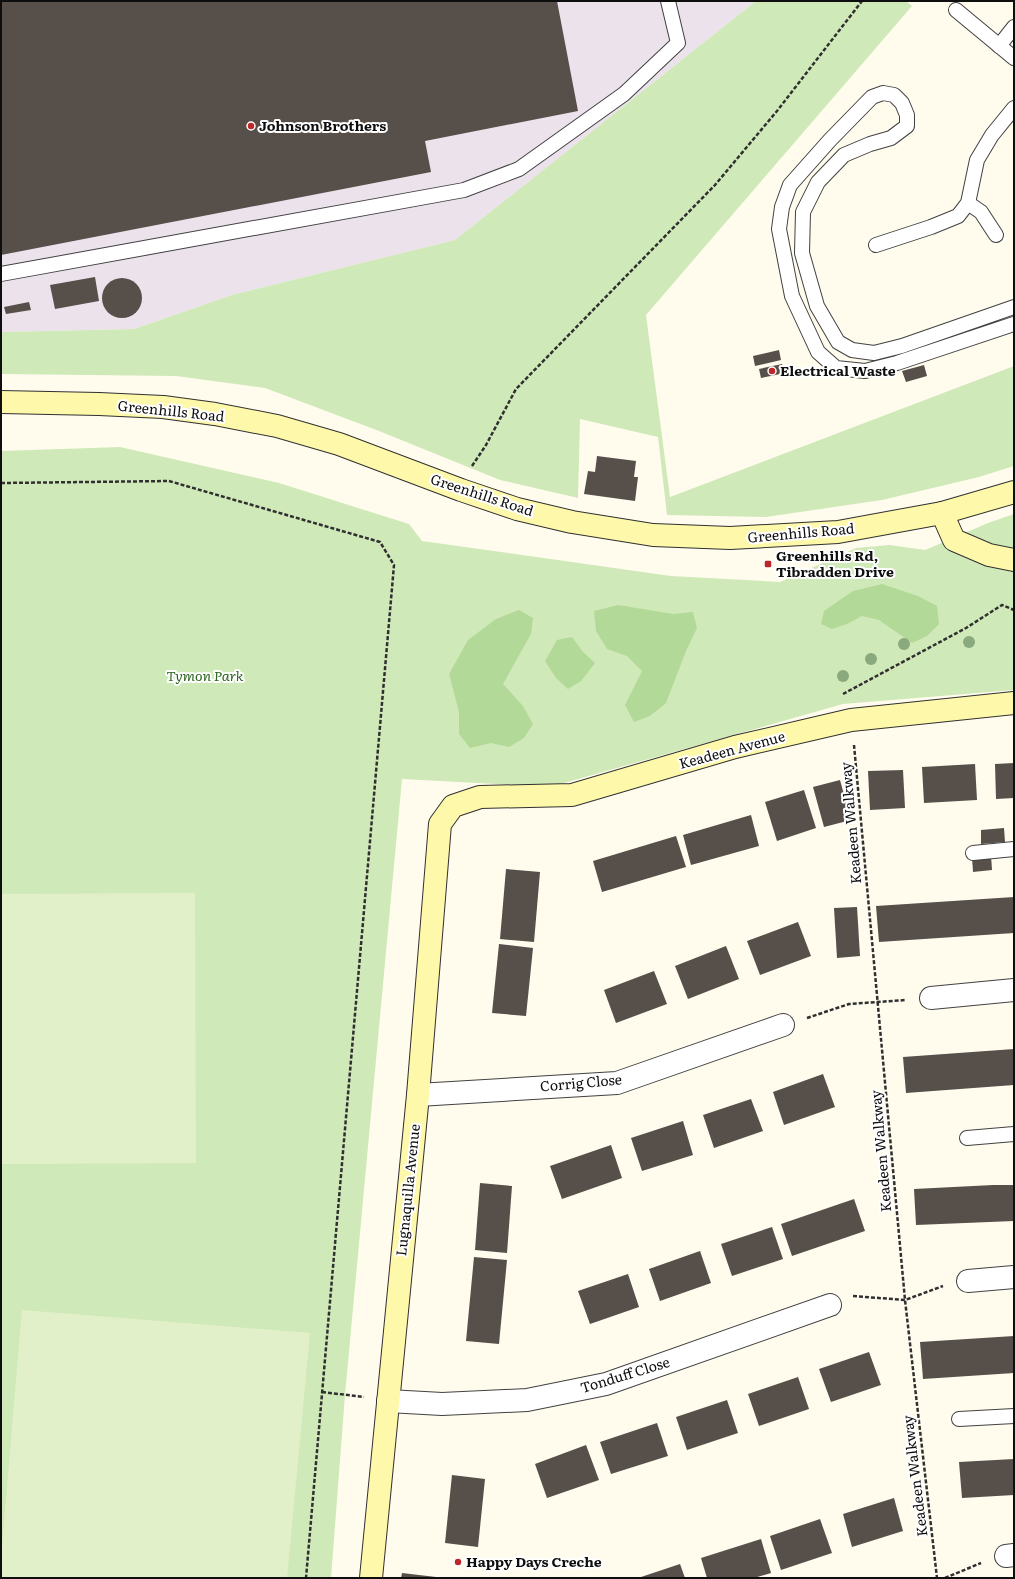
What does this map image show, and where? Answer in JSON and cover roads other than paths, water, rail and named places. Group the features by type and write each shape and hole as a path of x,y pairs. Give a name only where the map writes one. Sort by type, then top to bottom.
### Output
{"street":[{"name":"Greenhills Road","path":"1,402 163,407 215,414 277,426 376,457 461,490 517,509 572,522 653,535 730,538 838,532 942,513 1014,492"},
{"path":"942,513 954,540 990,554 1014,560"},
{"name":"Keadeen Avenue","path":"453,806 480,797 572,795 735,748 851,720 1014,703"},
{"name":"Lugnaquilla Avenue","path":"371,1578 418,1095 440,824 453,806"},
{"path":"931,998 1014,990"},
{"name":"Corrig Close","path":"418,1095 617,1083 793,1022"},
{"path":"958,1282 1014,1277"},
{"name":"Tonduff Close","path":"388,1401 442,1404 527,1400 606,1384 830,1305"}],"lane":[{"path":"1,274 464,190 520,169 624,94 678,43 668,1"},
{"path":"956,10 1014,58"},
{"path":"999,46 1014,27"},
{"path":"1014,307 902,346 874,353 852,350 838,342 817,306 802,253 803,212 818,182 844,155 870,144 891,138 907,126 907,115 902,103 894,95 883,93 872,97 830,140 790,185 782,207 779,229 792,296 818,352 836,368 865,371 897,363 1014,324"},
{"path":"876,245 958,216 968,203 977,160 992,135 1014,108"},
{"path":"968,203 981,212 996,235"},
{"path":"973,853 1014,849"},
{"path":"967,1138 1014,1134"},
{"path":"959,1419 1014,1416"}],"place":[{"name":"Johnson Brothers","path":"251,126"},
{"name":"Electrical Waste","path":"772,371"},
{"name":"Greenhills Rd, Tibradden Drive","path":"768,564"},
{"name":"Happy Days Creche","path":"458,1562"}],"park label":[{"name":"Tymon Park","path":"205,676"}]}
